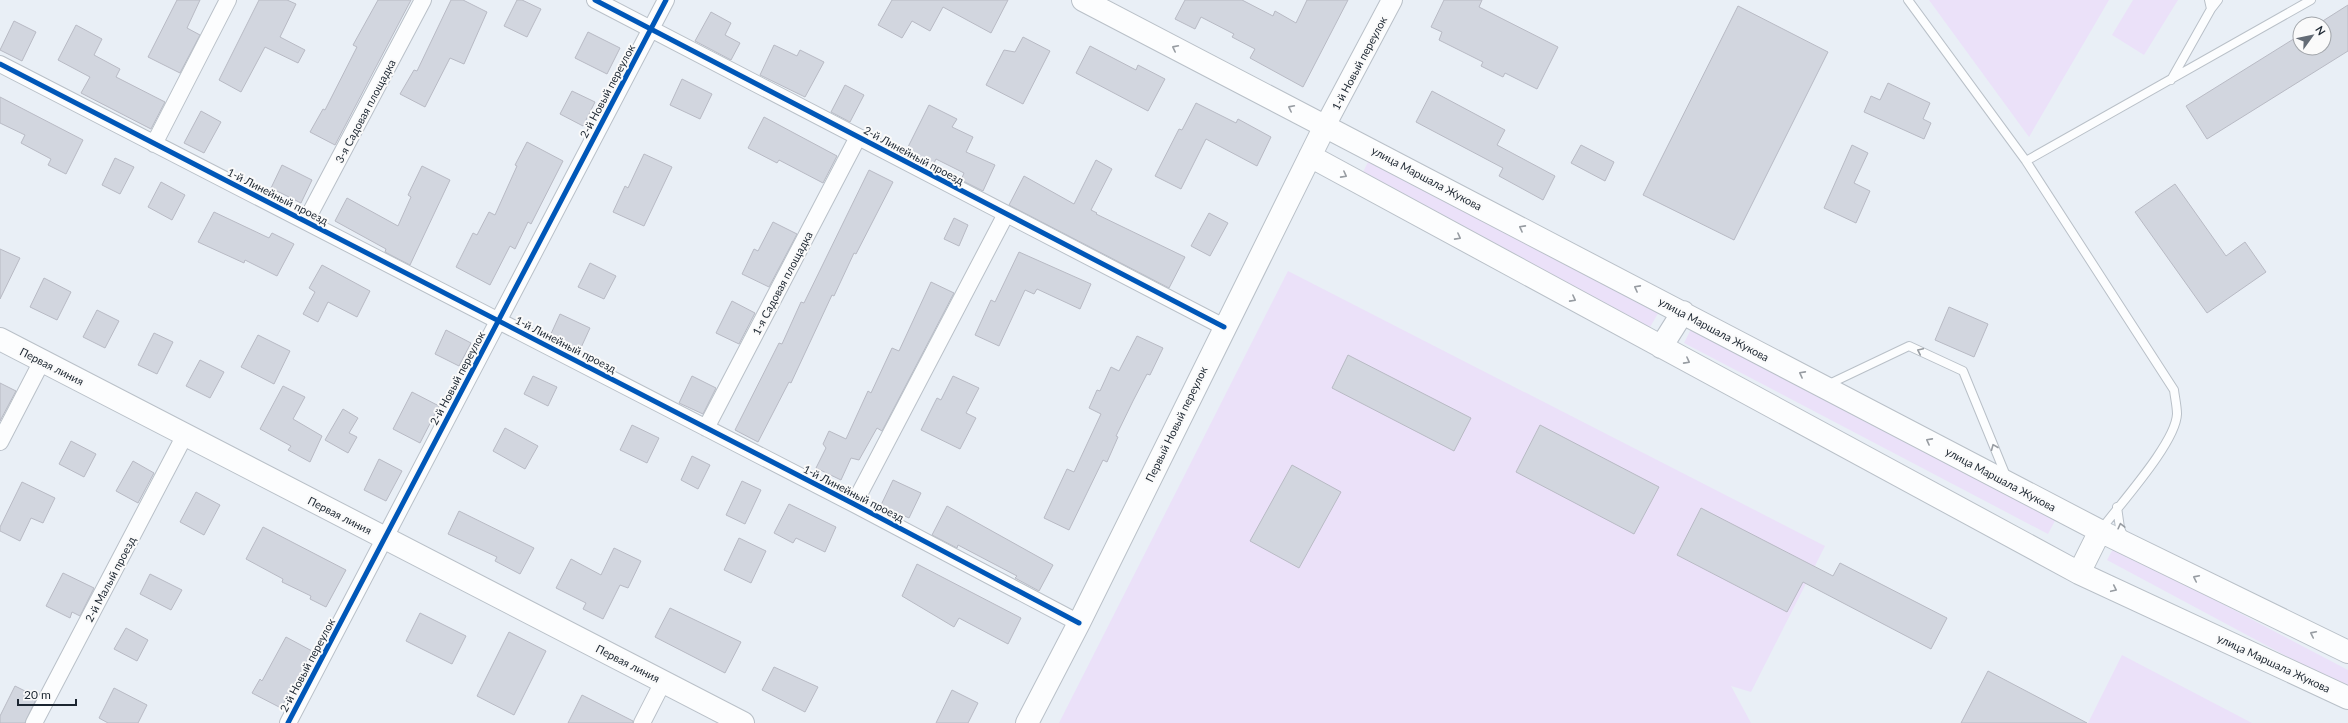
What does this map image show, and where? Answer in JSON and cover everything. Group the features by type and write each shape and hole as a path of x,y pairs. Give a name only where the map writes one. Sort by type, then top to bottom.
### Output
{"main road":[{"name":"улица Маршала Жукова","path":"1083,0 2100,531 2346,648"},
{"name":"Первый Новый переулок","path":"1027,723 1079,623 1224,327 1325,126"},
{"name":"улица Маршала Жукова","path":"1310,156 2078,573 2348,698"},
{"path":"1661,347 1683,312"},
{"name":"Первая линия","path":"0,339 743,723"},
{"path":"2078,573 2100,531"}],"street":[{"path":"154,144 228,0"},
{"name":"3-я Садовая площадка","path":"306,221 423,0"},
{"name":"2-й Линейный проезд","path":"595,0 1224,327"},
{"name":"2-й Новый переулок","path":"288,723 666,0"},
{"name":"1-й Новый переулок","path":"1325,126 1392,0"},
{"name":"1-й Линейный проезд","path":"0,64 854,504 1079,623"},
{"name":"1-я Садовая площадка","path":"706,428 858,138"},
{"path":"854,504 1006,214"},
{"path":"0,442 42,361"},
{"name":"2-й Малый проезд","path":"34,723 185,435"},
{"path":"642,723 663,682"}],"lane":[{"path":"1908,0 2026,161 2174,390 2177,415 2170,436 2133,493 2117,508 2100,531"},
{"path":"2209,0 2211,9"},
{"path":"2170,81 2211,9 2218,0"},
{"path":"2026,161 2311,0"},
{"path":"1824,386 1910,346 1963,371 2009,483"},
{"path":"2117,508 2120,528 2127,544"}],"shaded area":[{"path":"1929,0 2109,0 2029,137"},
{"path":"2133,0 2178,0 2144,55 2112,35"},
{"path":"1370,158 1661,308 1649,329 1361,176"},
{"path":"1288,271 1825,546 1751,692 1731,686 1751,723 1059,723"},
{"path":"1693,325 2057,517 2048,534 1684,343"},
{"path":"2114,547 2348,670 2348,689 2107,560"},
{"path":"2122,655 2252,723 2088,723"}],"building":[{"path":"177,0 200,0 187,28 200,35 180,73 148,57"},
{"path":"259,0 287,0 296,4 280,37 305,50 298,63 265,47 241,92 219,80"},
{"path":"378,0 411,0 335,145 310,132 323,109 325,110 357,47 353,45"},
{"path":"451,0 463,0 487,12 464,64 450,58 425,107 400,94 414,70 417,71"},
{"path":"517,0 522,0 541,9 527,37 504,26"},
{"path":"892,0 1008,0 991,33 943,7 930,31 912,21 902,38 878,25"},
{"path":"1185,0 1242,0 1273,16 1275,11 1296,23 1307,0 1348,0 1303,87 1250,58 1255,49 1232,37 1234,34 1201,17 1195,29 1175,19"},
{"path":"1444,0 1482,0 1479,7 1558,47 1537,89 1505,73 1503,77 1481,66 1483,62 1439,40 1442,32 1431,27"},
{"path":"2348,5 2348,51 2207,139 2186,106 2292,40 2292,56 2332,56 2332,16 2331,16"},
{"path":"1738,6 1828,52 1734,240 1643,195"},
{"path":"711,12 731,23 725,35 740,43 731,60 695,41"},
{"path":"14,21 36,32 22,61 0,50"},
{"path":"76,25 102,39 94,55 120,69 116,77 165,102 151,129 81,93 90,77 58,60"},
{"path":"588,32 620,48 607,74 575,58"},
{"path":"1023,37 1050,51 1023,104 986,85 1004,50 1015,52"},
{"path":"774,45 797,56 800,50 824,62 805,97 760,75"},
{"path":"1090,46 1136,70 1138,65 1165,79 1148,111 1076,73"},
{"path":"682,79 712,94 700,119 670,105"},
{"path":"1888,83 1930,103 1923,119 1931,123 1924,139 1864,112 1871,96 1880,100"},
{"path":"845,85 864,95 850,122 831,112"},
{"path":"572,91 595,102 583,126 560,114"},
{"path":"1432,91 1505,130 1497,145 1555,176 1543,200 1499,176 1503,168 1416,122"},
{"path":"0,97 83,140 66,174 48,165 51,159 21,143 25,135 0,123"},
{"path":"1196,103 1236,123 1238,119 1271,137 1257,166 1206,139 1181,189 1155,176 1179,129 1182,130"},
{"path":"929,105 957,119 952,127 973,137 966,152 995,165 983,191 961,180 964,173 936,159 933,165 906,151"},
{"path":"201,111 221,122 204,153 184,143"},
{"path":"764,117 837,156 823,183 779,160 777,163 748,148"},
{"path":"527,142 563,161 531,224 528,222 515,249 510,246 490,285 456,267 473,233 477,235 489,212 495,215 517,166 515,165"},
{"path":"1581,145 1614,162 1605,181 1571,163"},
{"path":"1852,145 1868,153 1854,183 1870,191 1856,223 1824,208"},
{"path":"644,154 672,167 644,226 613,212 625,186 628,188"},
{"path":"115,158 134,167 120,194 102,185"},
{"path":"1096,160 1112,169 1091,210 1097,213 1096,214 1185,257 1169,288 1009,205 1024,176 1074,204"},
{"path":"282,165 312,180 301,203 271,188"},
{"path":"422,166 450,180 410,265 385,252 386,249 335,221 347,198 398,226 411,197 408,195"},
{"path":"869,170 893,182 856,254 854,253 834,296 832,295 791,383 789,382 758,442 735,430 779,343 782,344 801,302 804,303"},
{"path":"161,182 185,195 172,220 148,207"},
{"path":"2175,184 2226,256 2245,242 2266,272 2207,313 2135,212"},
{"path":"214,212 269,238 272,233 294,244 277,276 245,260 244,263 198,242"},
{"path":"1209,213 1228,223 1210,256 1191,246"},
{"path":"954,218 968,225 959,246 944,239"},
{"path":"773,222 797,234 769,287 742,274 754,249 758,251"},
{"path":"0,249 20,258 0,299"},
{"path":"1019,252 1091,284 1080,309 1037,289 1034,294 1025,290 999,346 975,335 991,300 995,302"},
{"path":"590,263 616,276 604,299 578,287"},
{"path":"322,265 370,291 357,317 328,302 318,322 303,314 315,292 309,288"},
{"path":"44,278 71,292 57,320 30,307"},
{"path":"931,282 954,293 882,431 877,428 859,460 851,458 841,480 816,468 826,448 823,444 829,431 846,439 868,391 871,393 892,348 899,351"},
{"path":"732,301 755,313 739,344 716,333"},
{"path":"1949,307 1988,324 1974,357 1935,340"},
{"path":"97,310 119,321 105,348 83,337"},
{"path":"560,314 590,328 579,352 550,336"},
{"path":"446,330 471,343 459,366 435,354"},
{"path":"154,333 173,342 157,374 138,365"},
{"path":"258,335 290,351 274,384 241,367"},
{"path":"1137,336 1163,348 1150,375 1147,374 1133,401 1116,436 1118,437 1107,462 1103,460 1069,530 1044,518 1067,469 1074,472 1101,414 1089,408 1097,390 1100,391 1111,367 1119,371"},
{"path":"1348,355 1471,418 1454,451 1332,388"},
{"path":"200,360 224,372 210,398 186,386"},
{"path":"533,376 557,387 548,406 524,394"},
{"path":"692,376 716,388 703,414 679,403"},
{"path":"953,376 979,388 966,413 976,418 960,449 921,430 937,398 941,400"},
{"path":"0,383 16,391 0,421"},
{"path":"283,386 305,397 293,419 322,436 310,462 288,450 291,446 260,429"},
{"path":"412,392 439,406 420,443 393,429"},
{"path":"343,409 358,418 349,433 357,437 348,453 325,440"},
{"path":"632,425 659,438 647,463 620,450"},
{"path":"1540,425 1659,487 1634,534 1516,472"},
{"path":"505,428 538,446 525,469 493,451"},
{"path":"71,441 96,454 84,477 59,464"},
{"path":"692,456 710,465 698,489 681,480"},
{"path":"379,459 402,471 386,501 364,490"},
{"path":"133,461 154,473 138,503 116,491"},
{"path":"1292,465 1341,492 1299,568 1250,541"},
{"path":"893,480 921,493 909,518 881,505"},
{"path":"742,481 761,490 745,524 726,515"},
{"path":"22,482 55,498 43,523 31,518 20,541 0,531 0,527"},
{"path":"196,492 220,505 204,535 180,522"},
{"path":"789,504 836,527 825,552 796,538 793,543 774,533"},
{"path":"947,506 1053,565 1039,591 1015,578 1017,576 958,545 957,548 932,535"},
{"path":"1701,508 1833,576 1840,563 1947,618 1931,649 1803,582 1787,612 1677,555"},
{"path":"459,511 534,548 520,574 495,561 497,557 448,534"},
{"path":"263,527 346,570 326,607 310,599 311,596 282,582 283,579 246,559"},
{"path":"739,538 766,551 751,583 724,570"},
{"path":"614,548 641,561 628,588 620,585 603,619 583,609 586,603 556,588 571,559 601,575"},
{"path":"917,564 1021,618 1008,644 959,618 954,627 902,596"},
{"path":"63,573 94,588 80,616 72,612 70,618 46,606"},
{"path":"150,574 182,590 171,610 140,594"},
{"path":"670,608 741,642 725,673 655,637"},
{"path":"420,613 466,636 452,664 406,641"},
{"path":"126,628 148,640 137,661 114,649"},
{"path":"509,632 546,651 514,715 477,696"},
{"path":"286,637 312,651 281,708 252,693 260,679 262,681"},
{"path":"774,667 818,687 805,712 762,690"},
{"path":"1988,671 2087,723 1961,723"},
{"path":"15,686 37,697 25,723 0,723 0,716"},
{"path":"114,688 147,705 138,723 108,723 99,718"},
{"path":"952,690 978,703 968,723 936,723"},
{"path":"582,695 633,721 633,723 568,723"}],"cycle path":[{"path":"595,0 1224,327"},
{"path":"288,723 666,0"},
{"path":"0,64 854,504 1079,623"}]}
